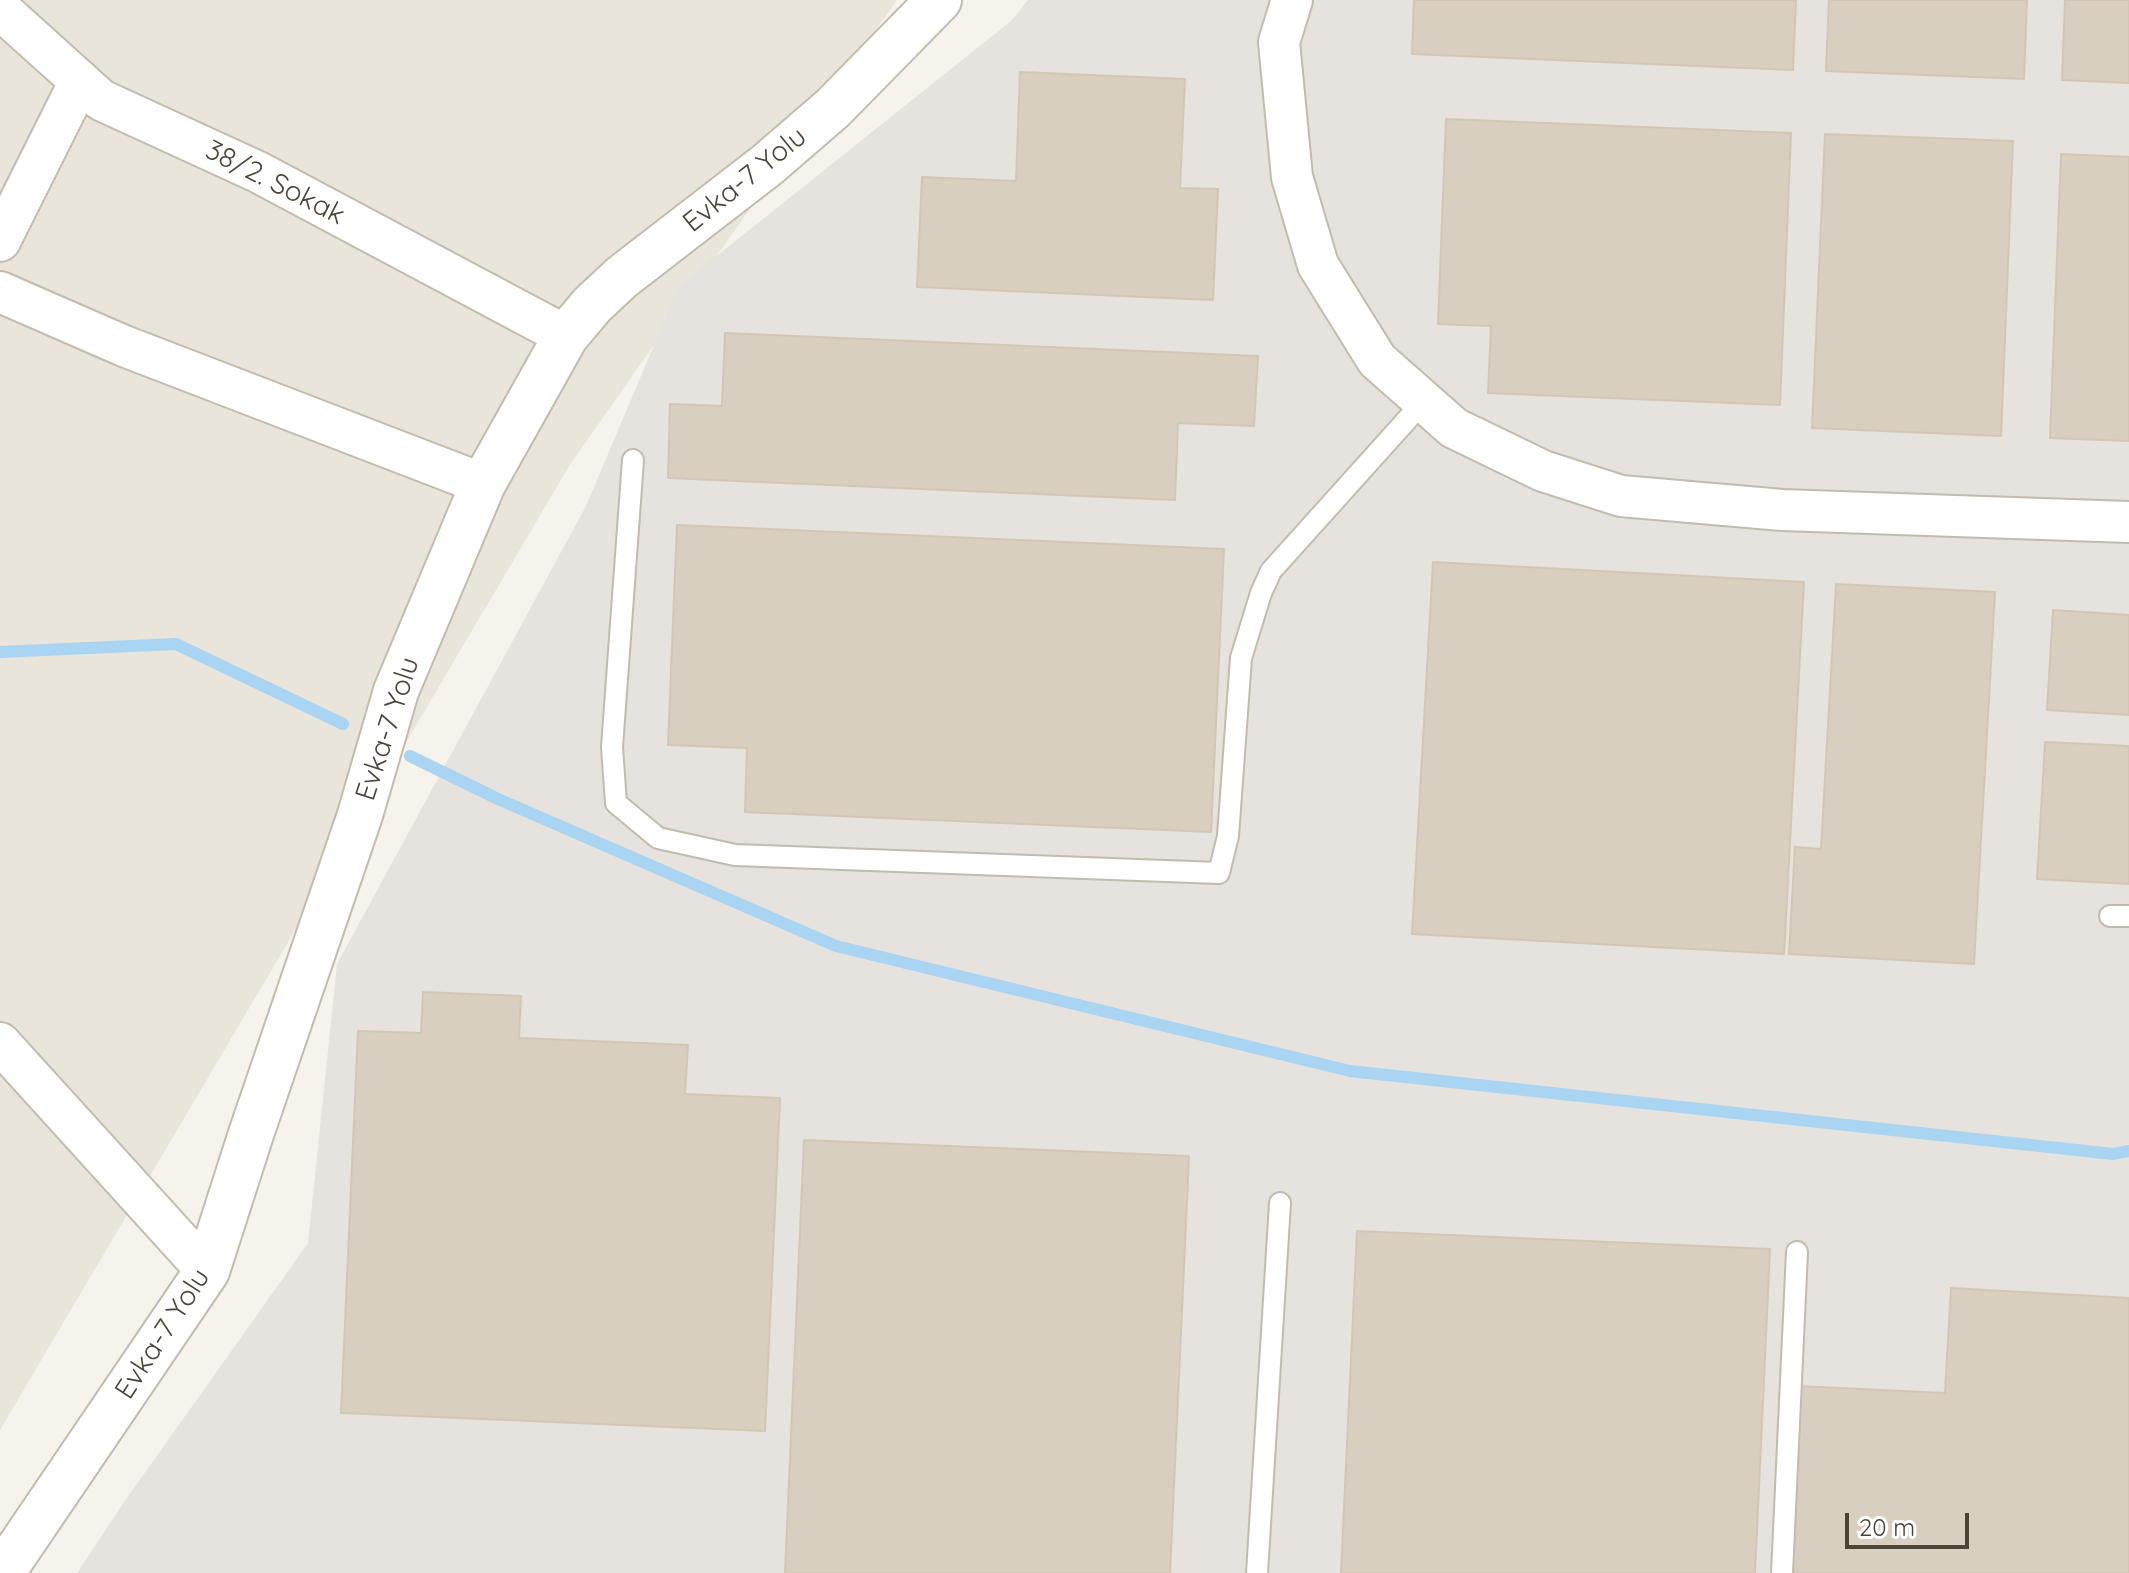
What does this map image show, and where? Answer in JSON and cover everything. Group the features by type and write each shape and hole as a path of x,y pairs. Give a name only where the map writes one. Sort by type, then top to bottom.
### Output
{"street":[{"name":"Evka-7 Yolu","path":"2,1573 207,1271 360,815 396,691 483,484 566,336 592,305 622,277 767,165 833,108 939,0"},
{"path":"1292,0 1279,42 1292,177 1318,265 1377,360 1454,428 1543,471 1621,496 1782,510 2129,522"},
{"name":"38/2. Sokak","path":"0,9 101,100 258,172 566,336"},
{"path":"0,241 80,81"},
{"path":"0,292 124,346 483,484"},
{"path":"0,1043 207,1271"}],"lane":[{"path":"633,460 612,747 616,803 658,838 735,855 1219,873 1228,836 1241,658 1271,571 1423,402"},
{"path":"1257,1573 1280,1203"},
{"path":"1782,1573 1797,1252"}],"shaded area":[{"path":"0,0 897,0 571,463 0,1430"},
{"path":"1028,0 2129,0 2129,1573 77,1573 308,1243 337,964 586,506 679,286 1011,21"}],"building":[{"path":"1414,0 1796,0 1793,70 1412,54"},
{"path":"1829,0 2027,0 2024,79 1826,71"},
{"path":"2065,0 2129,0 2129,83 2062,80"},
{"path":"1020,72 1185,79 1180,188 1218,189 1213,300 917,287 922,177 1016,181"},
{"path":"1446,119 1791,133 1780,405 1488,393 1491,326 1438,324"},
{"path":"1825,134 2013,141 2001,436 1812,428"},
{"path":"2061,154 2129,157 2129,441 2050,438"},
{"path":"725,333 1258,356 1254,426 1178,423 1175,500 668,478 670,404 722,406"},
{"path":"677,525 1224,549 1211,832 745,812 747,748 668,745"},
{"path":"1433,562 1804,582 1784,954 1412,934"},
{"path":"1836,584 1995,592 1974,964 1789,954 1795,847 1821,849"},
{"path":"2053,610 2129,615 2129,715 2047,710"},
{"path":"2045,742 2129,746 2129,884 2037,879"},
{"path":"423,992 521,996 519,1038 688,1045 685,1094 780,1098 765,1431 341,1413 358,1031 421,1033"},
{"path":"804,1140 1189,1156 1170,1573 785,1573"},
{"path":"1357,1231 1770,1249 1755,1573 1341,1573"},
{"path":"1951,1288 2129,1298 2129,1573 1787,1573 1797,1386 1945,1393"}],"waterway":[{"path":"0,652 176,644 343,724"},
{"path":"410,756 498,799 836,946 1350,1071 2113,1154 2129,1151"}]}
